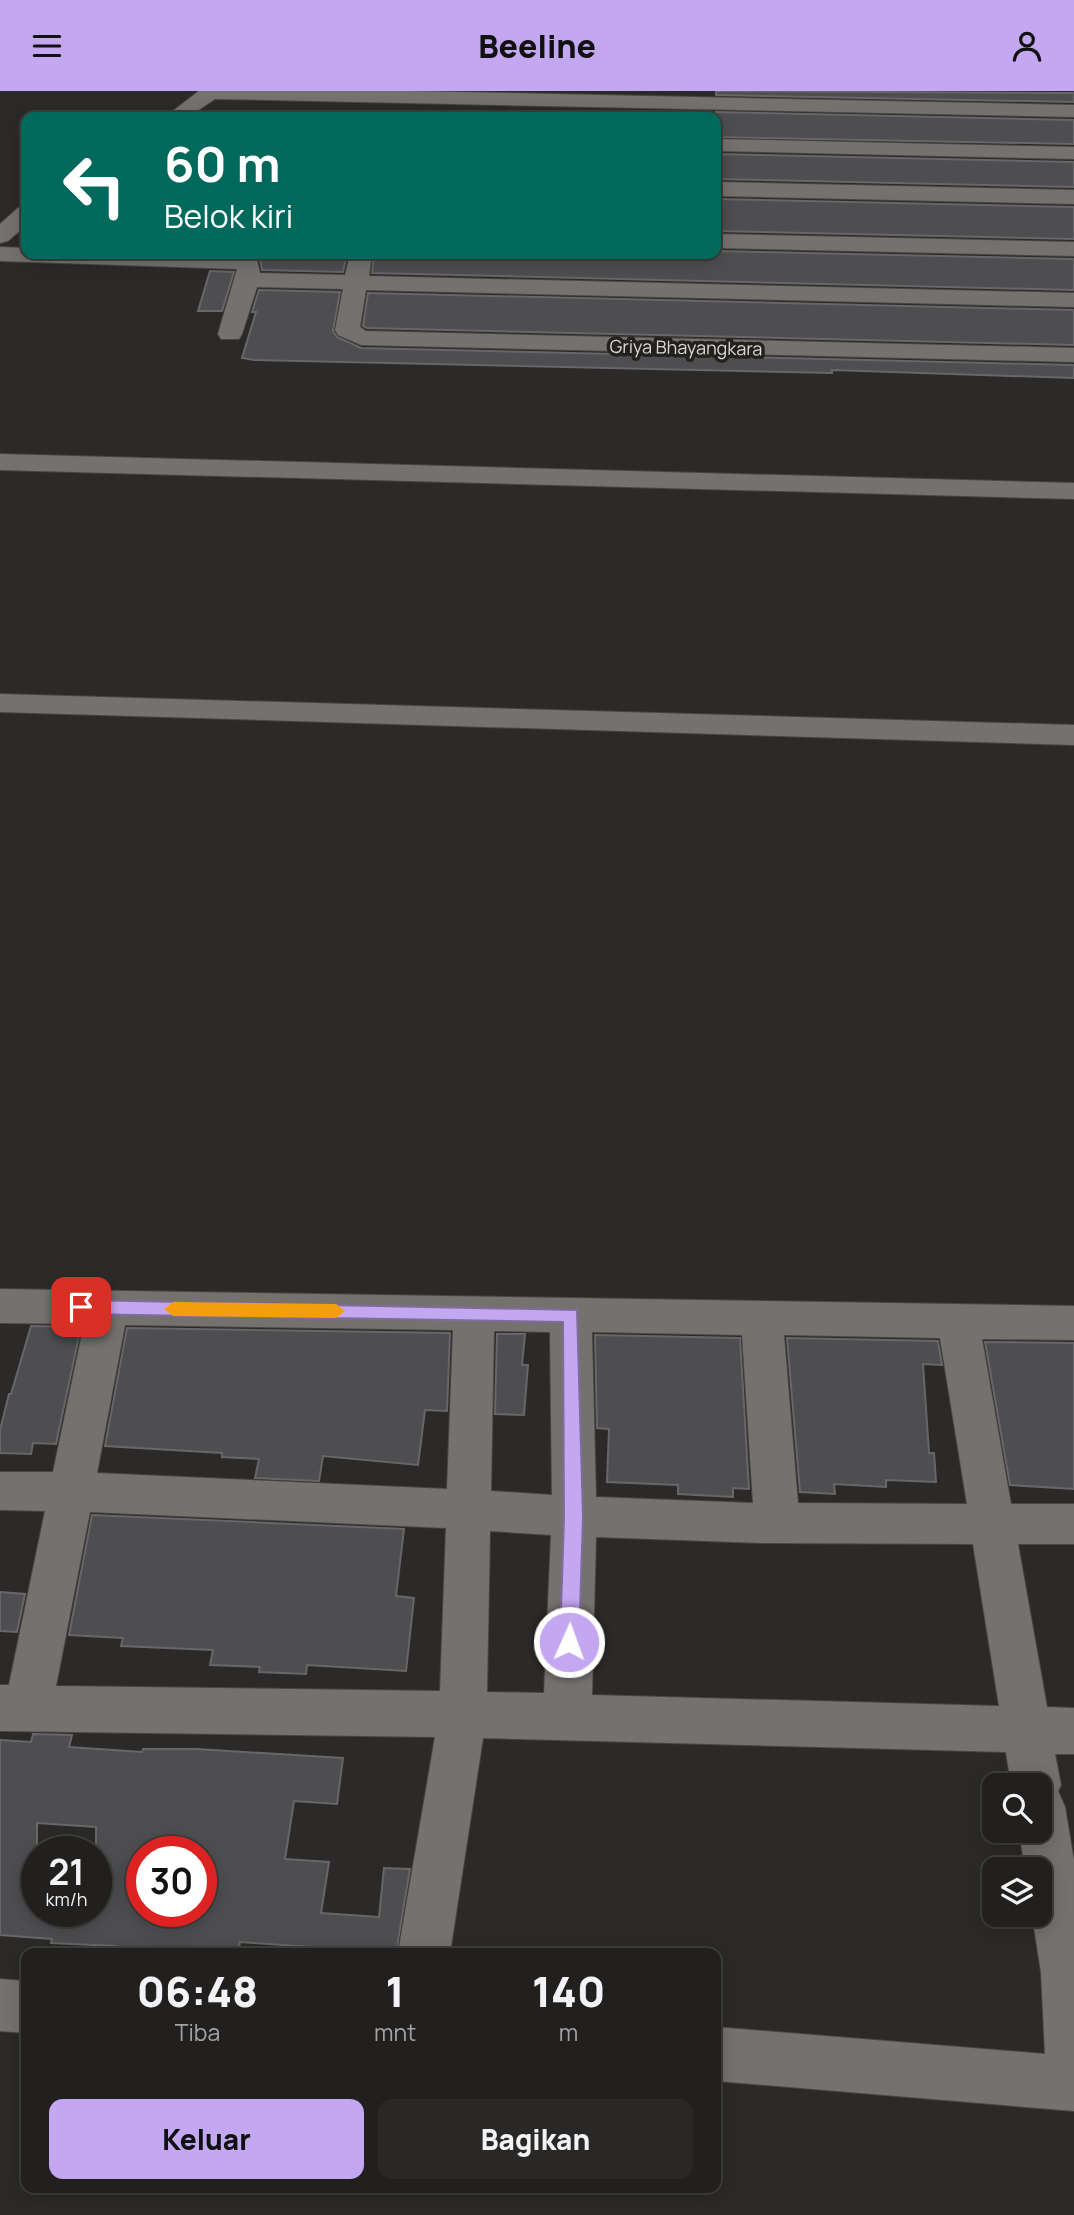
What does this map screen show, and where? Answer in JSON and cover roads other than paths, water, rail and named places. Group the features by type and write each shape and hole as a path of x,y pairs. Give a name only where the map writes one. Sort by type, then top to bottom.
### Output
{"street":[{"path":"205,112 223,92"},
{"path":"185,112 223,92 406,102 793,99 1074,111"},
{"path":"793,99 817,349"},
{"path":"721,145 1074,153"},
{"path":"721,192 806,226 1074,249"},
{"path":"721,232 806,226 1074,197"},
{"path":"721,240 806,226 1074,239"},
{"path":"229,259 249,265 248,280 230,334"},
{"path":"354,285 360,259"},
{"path":"248,280 354,285 1074,300"},
{"name":"Griya Bhayangkara","path":"354,285 347,330 361,338 1074,355"},
{"path":"0,462 1074,491"},
{"path":"0,703 1074,735"},
{"path":"0,1306 1074,1323"},
{"path":"108,1308 72,1491 14,1708 463,1714 1074,1731"},
{"path":"425,1948 463,1714 474,1314"},
{"path":"567,1717 574,1517 571,1315"},
{"path":"762,1318 778,1521"},
{"path":"958,1321 1034,1773"},
{"path":"0,1491 72,1491 467,1509 574,1517 1074,1524"},
{"path":"721,2054 1074,2085 1071,1972 1047,1843"},
{"path":"0,2005 21,2007"}]}
